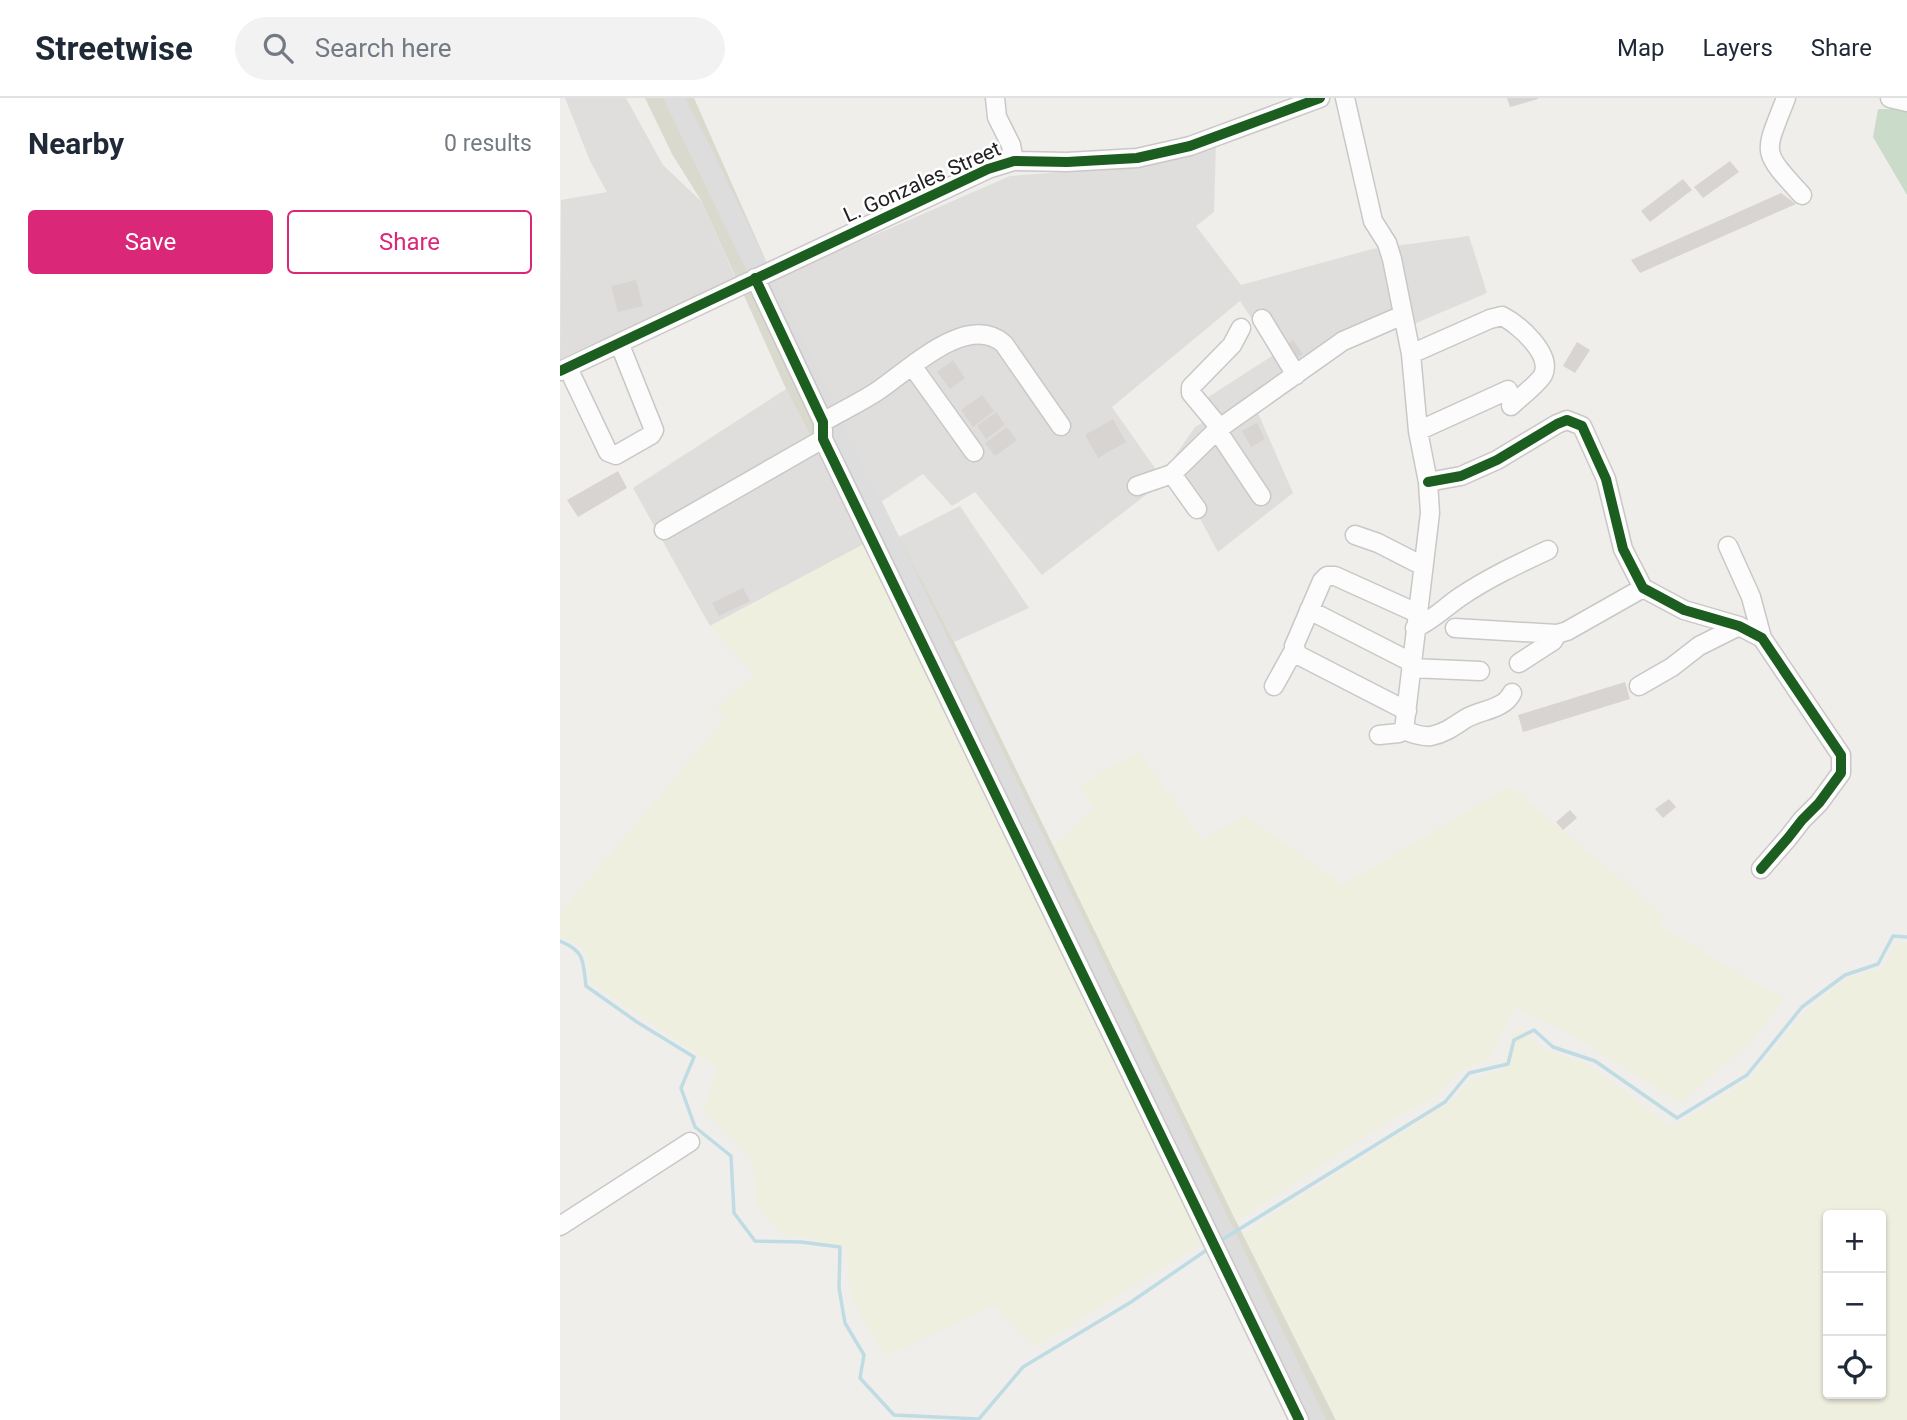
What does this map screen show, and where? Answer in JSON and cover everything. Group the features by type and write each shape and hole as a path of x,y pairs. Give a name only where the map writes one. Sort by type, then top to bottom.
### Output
{"street":[{"path":"995,98 997,117 1011,145 1014,161"},
{"name":"L. Gonzales Street","path":"564,370 988,169 1014,161 1067,162 1137,158 1190,146 1320,98"},
{"path":"1345,98 1373,221 1387,243 1392,259 1411,354 1418,431 1428,482 1430,513 1404,730"},
{"path":"1786,98 1769,145 1770,158 1802,195"},
{"path":"1890,98 1907,102"},
{"path":"755,278 823,431 1299,1420"},
{"path":"1137,486 1172,474 1218,429 1343,341 1402,315"},
{"path":"1411,354 1502,316 1513,321 1534,342 1545,363 1543,376 1510,398 1418,431"},
{"path":"1262,320 1296,375"},
{"path":"1241,328 1232,345 1191,387 1191,393 1261,496"},
{"path":"664,530 823,431 913,367 924,356 944,344 976,334 993,335 1004,344 1061,426"},
{"path":"564,370 608,452 616,455 651,435 654,430 620,345"},
{"path":"913,367 974,452"},
{"path":"1428,482 1461,476 1522,447 1557,424 1576,422 1582,426 1606,479 1623,549 1643,588 1684,610 1739,626 1762,638"},
{"path":"1172,474 1197,509"},
{"path":"1355,535 1378,543 1423,566"},
{"path":"1728,546 1751,597 1762,638 1842,755 1842,773 1761,869"},
{"path":"1274,686 1294,650 1294,643 1322,581 1331,575 1416,620 1432,621 1458,598 1499,573 1548,550"},
{"path":"1455,628 1557,634 1643,588"},
{"path":"1309,610 1411,665 1480,671"},
{"path":"1639,686 1672,667 1699,646 1739,626"},
{"path":"1519,663 1553,641 1557,634"},
{"path":"1294,650 1298,655 1407,711"},
{"path":"1404,730 1416,736 1429,736 1454,728 1466,719 1502,704 1512,693"},
{"path":"1379,735 1404,730"},
{"path":"560,1226 690,1142"}],"shaded area":[{"path":"565,98 626,98 663,165 702,202 736,279 560,359 561,200 607,192 590,161"},
{"path":"645,98 694,98 774,279 881,502 954,642 1336,1420 1295,1420 866,543 786,389 702,202 672,154"},
{"path":"1216,142 1214,212 1196,226 1241,285 1372,249 1469,236 1487,293 1409,326 1391,322 1255,406 1293,493 1218,552 1170,463 1195,427 1209,419 1199,403 1275,354 1240,301 1112,407 1164,481 1042,575 975,492 952,506 923,474 881,502 774,279 1010,176 1145,166"},
{"path":"786,389 866,543 710,626 633,488"},
{"path":"960,506 1029,608 954,642 899,537"}],"green space":[{"path":"1878,109 1907,109 1907,195 1873,137"},
{"path":"866,543 1206,1241 1035,1347 994,1305 886,1356 852,1301 845,1247 781,1232 758,1208 751,1156 704,1111 717,1067 591,983 587,957 579,945 560,937 560,914 725,718 716,709 755,674 710,626"},
{"path":"1139,752 1202,840 1245,815 1343,885 1510,786 1665,917 1658,925 1784,1000 1752,1040 1680,1103 1573,1035 1515,1008 1490,1058 1458,1072 1434,1098 1399,1115 1236,1221 1054,846 1094,809 1080,785"},
{"path":"1907,943 1907,1420 1336,1420 1243,1234 1453,1100 1471,1080 1501,1071 1512,1035 1520,1028 1546,1050 1588,1064 1673,1128 1751,1078 1806,1011 1847,979 1883,968 1896,944"}],"pier":[{"path":"663,98 685,98 711,148 1326,1420 1303,1420"}],"building":[{"path":"1507,98 1538,98 1538,99 1510,107"},
{"path":"1730,161 1739,172 1703,198 1694,187"},
{"path":"1683,179 1692,190 1650,222 1641,211"},
{"path":"1781,193 1796,204 1640,273 1631,260"},
{"path":"636,280 643,306 618,312 611,286"},
{"path":"1293,340 1303,354 1292,361 1283,347"},
{"path":"1577,342 1590,350 1575,373 1563,366"},
{"path":"953,360 965,378 950,389 937,372"},
{"path":"982,395 994,411 973,427 961,410"},
{"path":"996,412 1005,425 986,439 977,426"},
{"path":"1113,419 1126,442 1098,458 1085,435"},
{"path":"1257,423 1265,439 1251,447 1242,431"},
{"path":"1007,427 1017,440 995,456 985,443"},
{"path":"618,471 627,488 578,517 567,500"},
{"path":"743,588 750,601 719,616 712,603"},
{"path":"1625,682 1630,699 1523,732 1518,715"},
{"path":"1669,799 1676,807 1663,818 1655,809"},
{"path":"1570,810 1577,818 1563,830 1556,822"}],"waterway":[{"path":"1220,1241 1445,1102 1469,1073 1508,1064 1514,1040 1534,1030 1553,1047 1595,1061 1677,1118 1747,1075 1802,1007 1845,975 1878,964 1893,936 1907,937"},
{"path":"560,941 574,949 581,958 586,986 694,1057 681,1088 695,1127 731,1156 734,1213 755,1241 801,1242 840,1247 839,1288 845,1323 864,1355 860,1378 894,1415 979,1419 1023,1367 1131,1302 1211,1247"}],"cycle path":[{"path":"560,371 988,169 1014,161 1067,162 1137,158 1190,146 1320,98"},
{"path":"755,278 823,422 823,439 1299,1420"},
{"path":"1428,482 1461,476 1497,460 1567,420 1582,426 1606,479 1623,549 1643,588 1684,610 1739,626 1762,638 1841,755 1841,773 1819,803 1761,869"}]}
